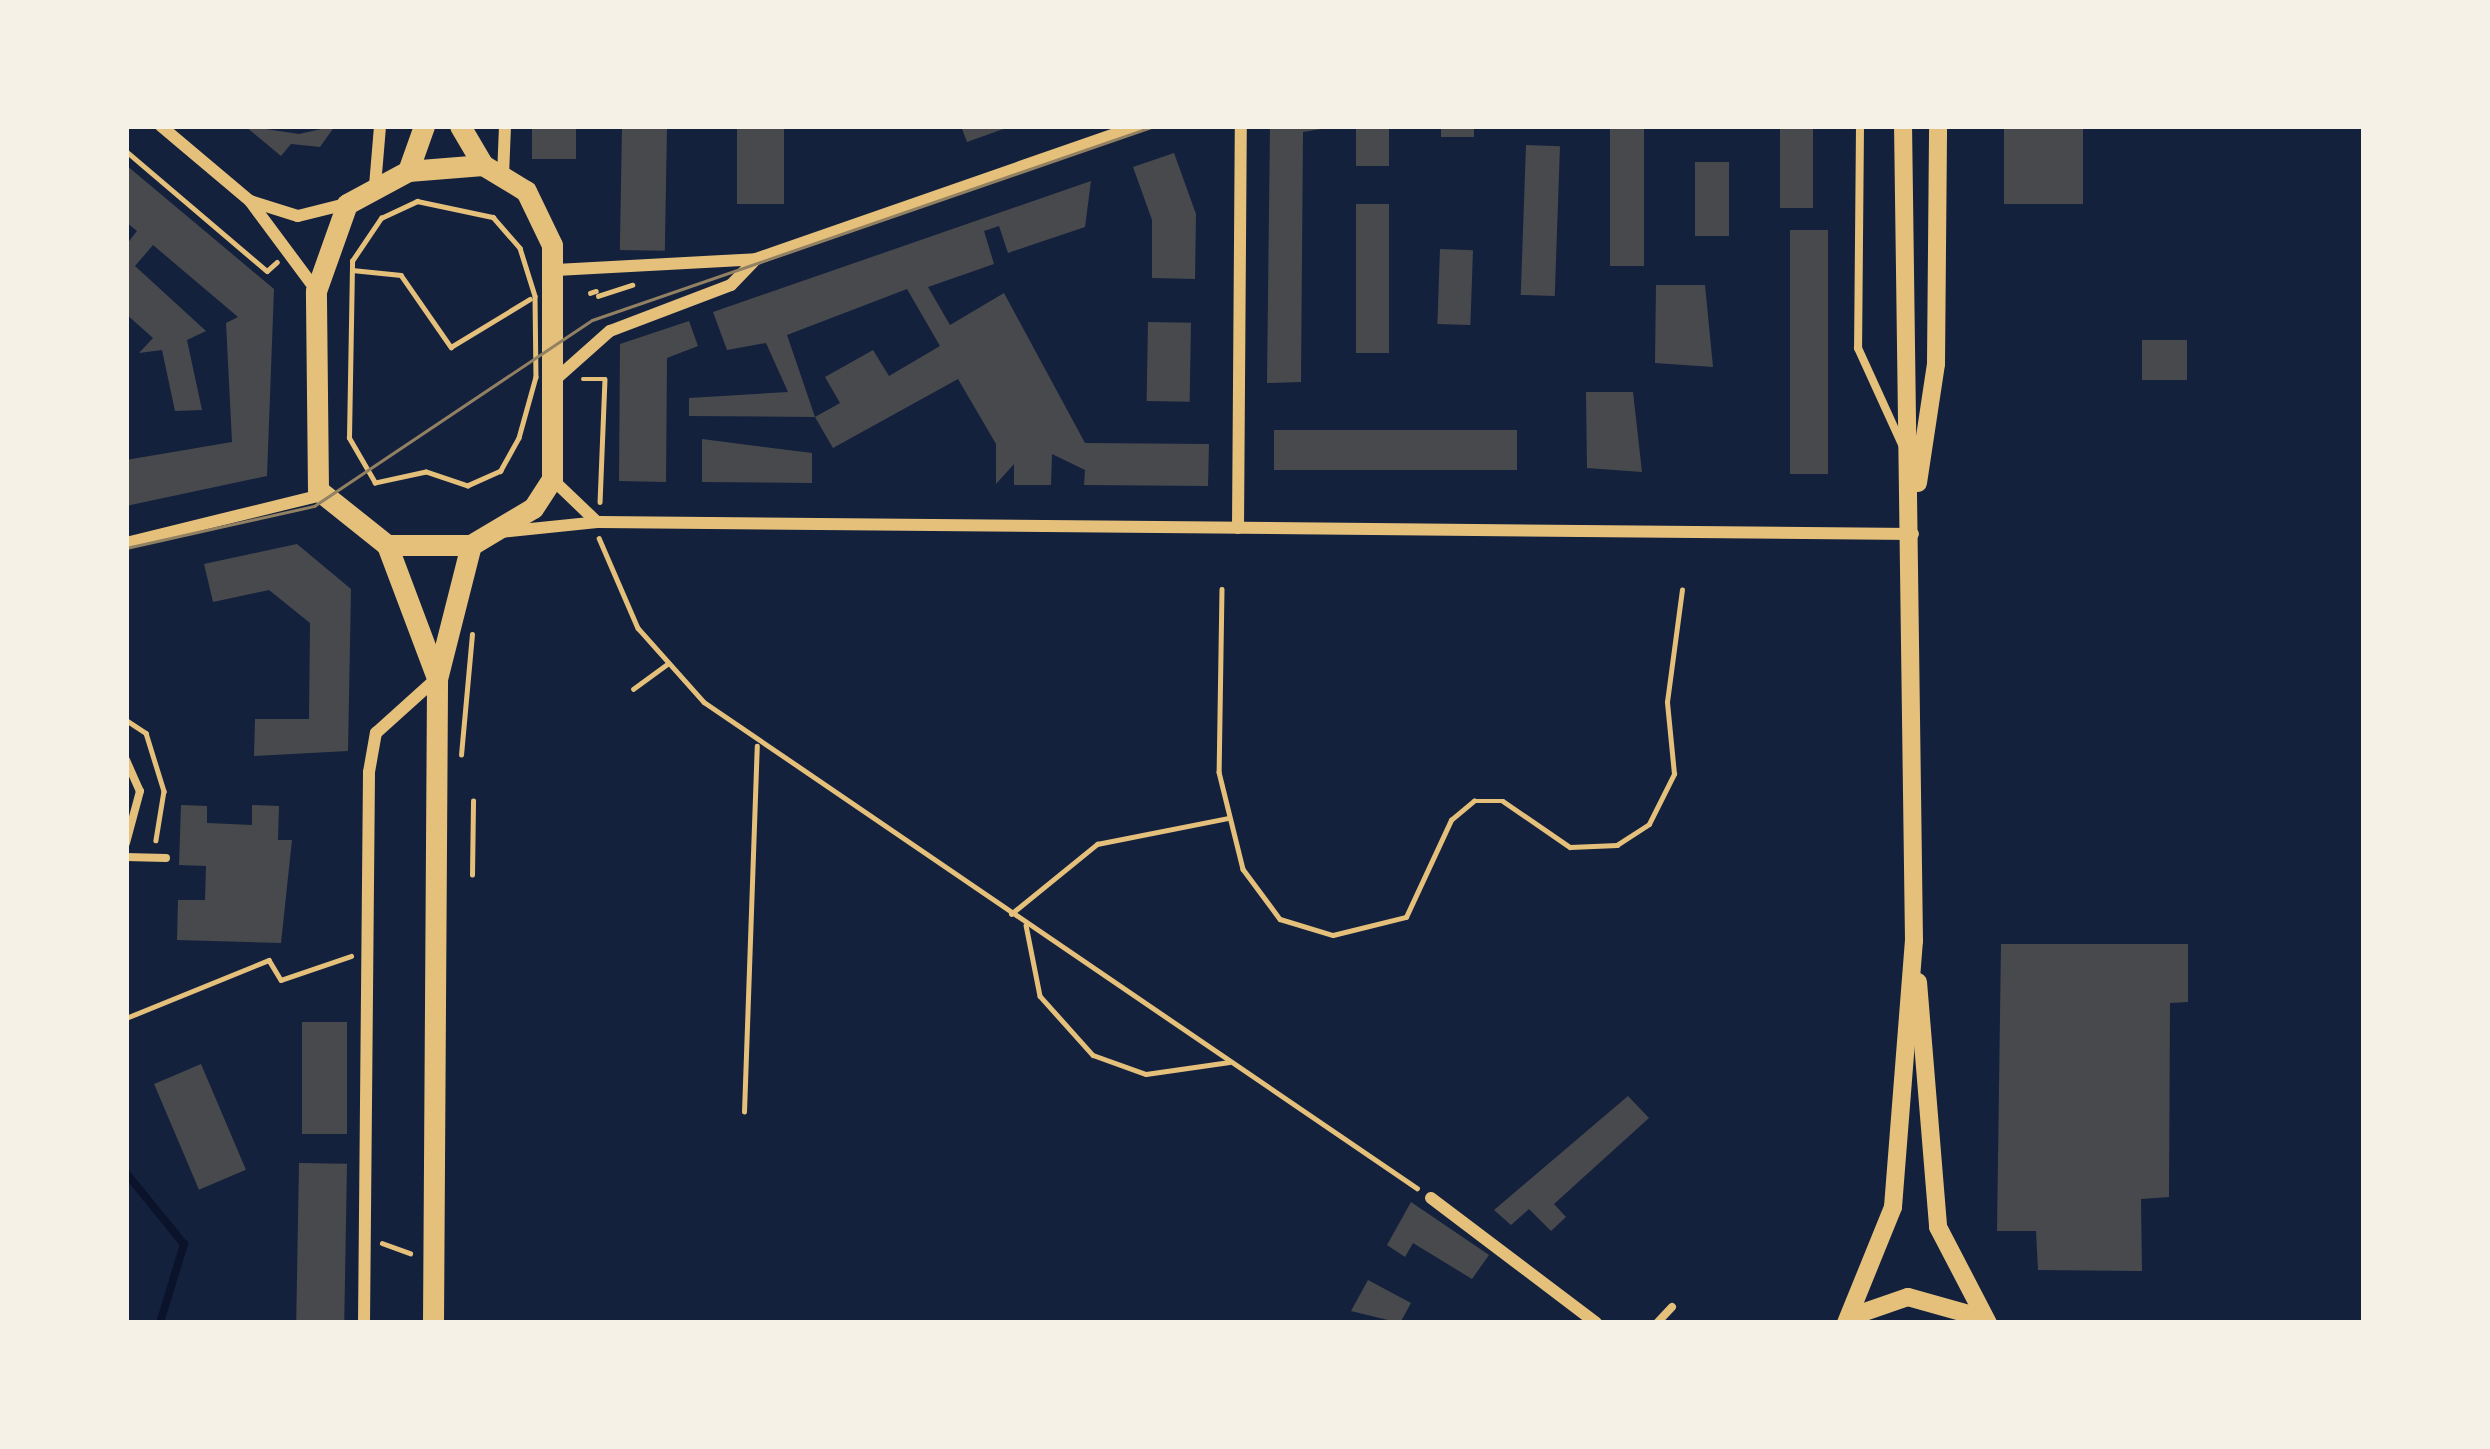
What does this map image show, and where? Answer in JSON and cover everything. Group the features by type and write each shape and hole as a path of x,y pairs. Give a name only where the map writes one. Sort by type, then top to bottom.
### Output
{"main road":[{"path":"408,171 424,126"},
{"path":"388,545 471,545 499,532 551,478 556,270 538,205 493,171 460,126"},
{"path":"437,679 388,545 321,495 316,291 347,204 408,171 493,171"},
{"path":"433,1323 437,679 471,545"}],"street":[{"path":"161,126 250,201 316,291"},
{"path":"375,186 380,126"},
{"path":"493,171 505,126"},
{"path":"556,270 756,259 1138,126"},
{"path":"1238,528 1241,126"},
{"path":"1850,1320 1893,1207 1914,940 1914,506 1907,452 1903,126"},
{"path":"1914,506 1936,364 1938,126"},
{"path":"250,201 298,216 347,204"},
{"path":"557,378 610,331 731,285 756,259"},
{"path":"551,478 599,522"},
{"path":"126,542 321,495"},
{"path":"499,532 599,522 1914,534"},
{"path":"364,1323 369,772 376,733 437,679"},
{"path":"1914,940 1938,1227 1988,1323"},
{"path":"1431,1198 1596,1323"},
{"path":"1850,1320 1936,1298 1988,1323"}],"lane":[{"path":"1860,126 1858,348 1907,452"},
{"path":"126,760 140,790 126,843"},
{"path":"126,857 166,858"},
{"path":"1657,1323 1672,1307"}],"path":[{"path":"126,151 267,272"},
{"path":"350,269 401,275 451,346 535,296 510,233 458,201 396,207 368,231 350,269 349,438 375,483 426,472 468,486 501,471 535,384 537,321"},
{"path":"590,292 599,301"},
{"path":"605,379 598,551 666,665 758,745 1431,1198"},
{"path":"1222,589 1228,818 1267,906 1333,935 1406,917 1451,820 1474,801 1503,801 1570,847 1636,836 1674,774 1666,703 1682,590"},
{"path":"461,772 473,617"},
{"path":"632,689 666,665"},
{"path":"745,1112 758,745"},
{"path":"459,881 460,794"},
{"path":"472,874 473,801"},
{"path":"1011,915 1097,844 1228,818"},
{"path":"1026,925 1040,996 1093,1055 1159,1074 1228,1062"},
{"path":"126,1018 269,960 281,980 351,958 352,935"},
{"path":"382,1243 411,1253"}],"building":[{"path":"245,126 299,134 335,126 320,147 291,144 281,156"},
{"path":"532,126 576,126 576,159 532,159"},
{"path":"622,126 667,127 665,251 620,250"},
{"path":"737,126 784,126 784,204 737,204"},
{"path":"961,126 1009,126 1009,127 967,142"},
{"path":"1270,126 1339,126 1303,132 1301,382 1267,383"},
{"path":"1356,126 1389,126 1389,166 1356,166"},
{"path":"1441,126 1474,126 1474,137 1441,137"},
{"path":"1610,126 1644,126 1644,266 1610,266"},
{"path":"1780,126 1813,126 1813,208 1780,208"},
{"path":"2004,126 2083,126 2083,204 2004,204"},
{"path":"1526,145 1560,146 1555,296 1521,295"},
{"path":"1174,153 1196,214 1195,279 1152,278 1152,220 1133,167"},
{"path":"1695,162 1729,162 1729,236 1695,236"},
{"path":"126,165 274,289 267,476 126,506 126,460 232,442 226,323 238,317 153,245 135,266 206,331 187,340 202,410 175,411 162,350 139,353 153,338 126,314 126,245 137,231 126,222"},
{"path":"1091,181 1085,227 1008,253 999,226 984,231 994,264 928,287 950,325 1004,293 1085,443 1209,444 1208,486 1084,485 1085,470 1052,454 1051,485 1014,485 1014,464 996,484 996,444 958,379 833,448 815,417 689,416 689,398 788,392 766,343 727,350 713,312","holes":["907,289 940,346 889,376 873,350 825,377 840,403 815,417 787,335"]},
{"path":"1356,204 1389,204 1389,353 1356,353"},
{"path":"1790,230 1828,230 1828,474 1790,474"},
{"path":"1440,249 1473,250 1470,325 1437,324"},
{"path":"1656,285 1705,285 1713,367 1655,363"},
{"path":"689,321 698,346 667,358 666,482 619,481 620,344"},
{"path":"1148,322 1191,323 1190,402 1147,401"},
{"path":"2142,340 2187,340 2187,380 2142,380"},
{"path":"1586,392 1633,392 1642,472 1587,468"},
{"path":"1274,430 1517,430 1517,470 1274,470"},
{"path":"702,439 812,453 812,483 702,482"},
{"path":"297,544 351,589 348,751 254,756 255,719 309,719 310,623 269,590 213,602 204,564"},
{"path":"181,805 207,806 207,823 252,825 252,805 279,806 278,840 292,840 281,943 177,940 178,900 205,900 206,866 179,865"},
{"path":"2001,944 2188,944 2188,1002 2170,1003 2169,1197 2141,1199 2142,1271 2038,1270 2036,1231 1997,1231"},
{"path":"302,1022 347,1022 347,1134 302,1134"},
{"path":"201,1064 246,1170 199,1190 154,1084"},
{"path":"1628,1096 1649,1118 1554,1204 1566,1217 1551,1231 1529,1209 1511,1225 1494,1210"},
{"path":"299,1163 347,1164 344,1323 296,1323"},
{"path":"1411,1202 1489,1255 1472,1279 1413,1243 1405,1257 1387,1245"},
{"path":"1368,1280 1411,1303 1400,1323 1351,1311"}],"waterway":[{"path":"126,1173 184,1244 160,1323"}],"tram line":[{"path":"126,548 314,506 592,320 1154,126"}]}
